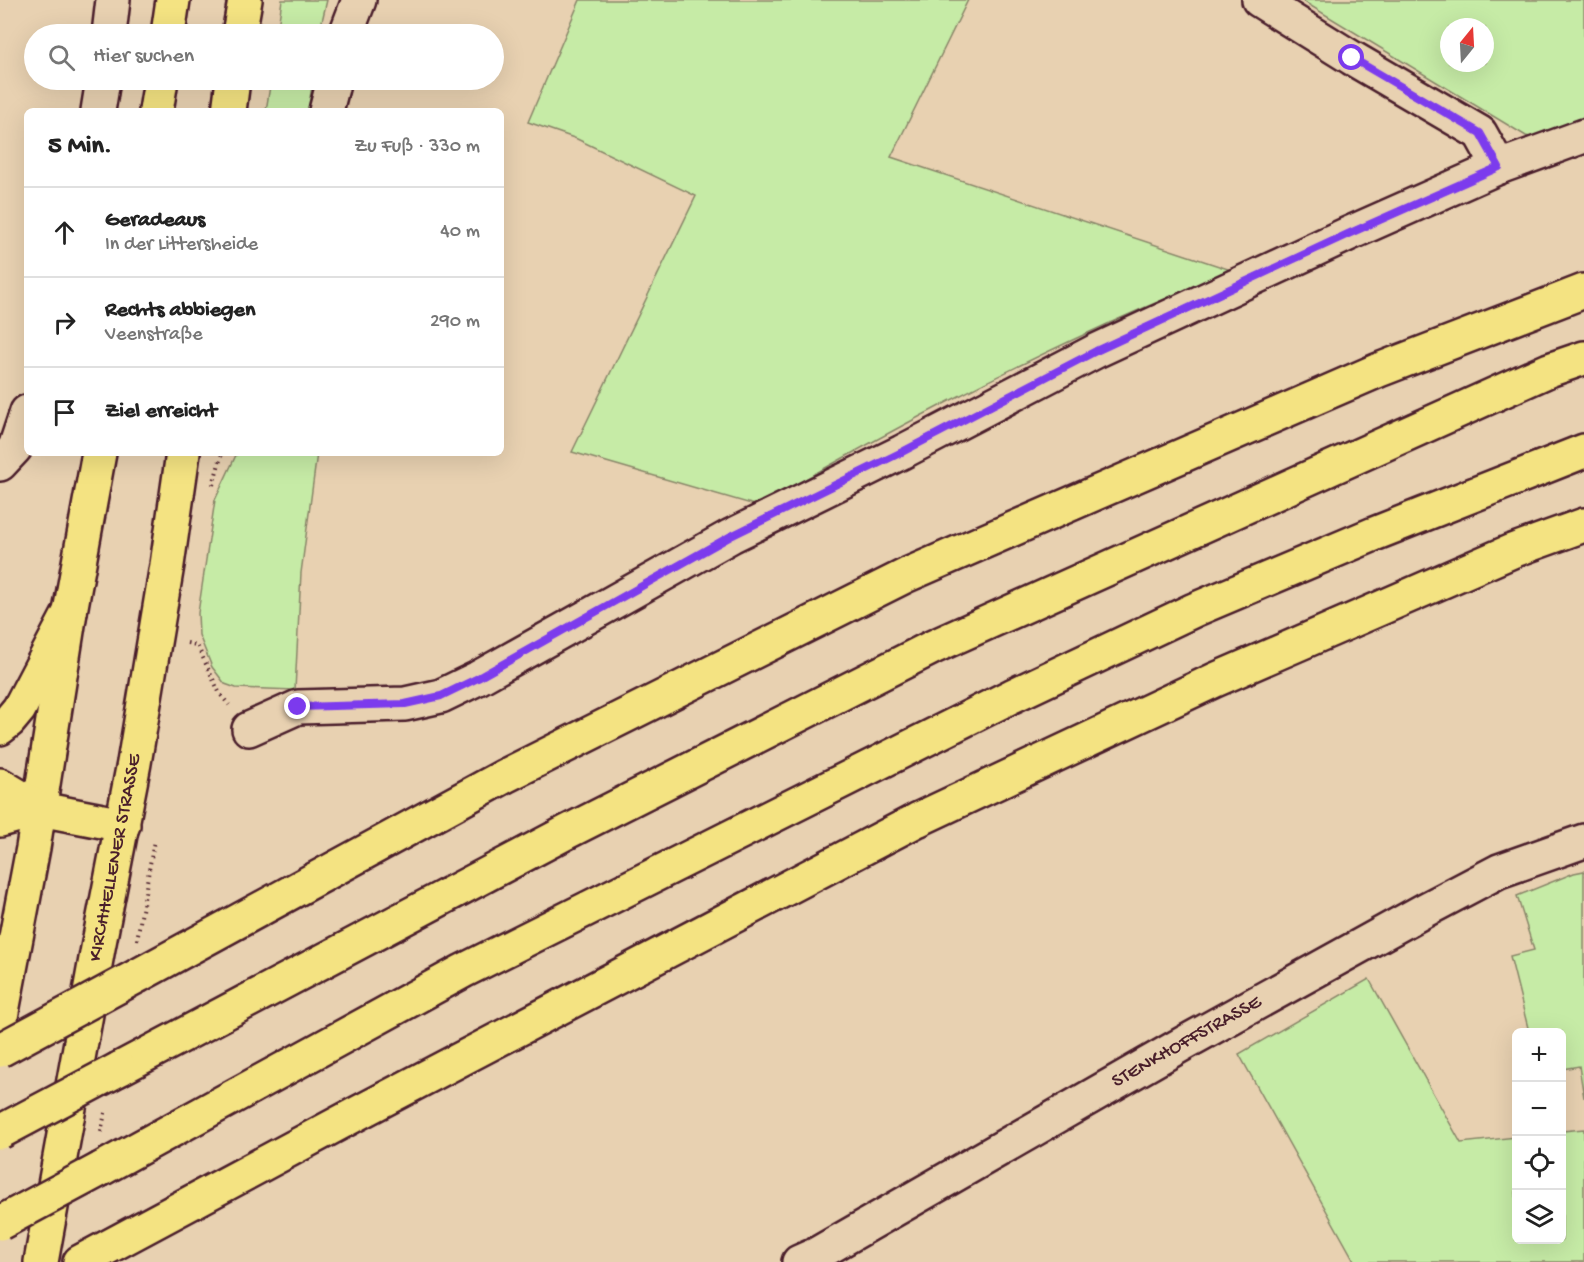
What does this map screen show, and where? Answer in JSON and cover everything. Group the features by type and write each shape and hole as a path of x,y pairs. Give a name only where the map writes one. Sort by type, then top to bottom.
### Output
{"main road":[{"path":"169,24 173,0"},
{"path":"241,24 245,0"},
{"path":"156,108 159,90"},
{"path":"229,108 232,90"},
{"path":"0,1050 505,776 907,575 1379,370 1584,291"},
{"path":"0,1132 567,832 933,647 1549,370 1584,358"},
{"path":"0,1223 463,970 1012,696 1194,610 1374,534 1584,452"},
{"path":"0,1022 40,809 70,612 98,456"},
{"name":"KIRCHHELLENER STRASSE","path":"41,1262 98,948 123,825 167,565 183,456"},
{"path":"82,1261 358,1113 917,820 1215,680 1512,551 1584,525"},
{"path":"0,728 19,709 70,612"},
{"path":"0,785 40,809 123,825"},
{"path":"0,820 40,809"}],"street":[{"path":"110,24 113,0"},
{"path":"350,24 359,0"},
{"path":"1259,0 1480,133 1499,167"},
{"path":"98,108 101,90"},
{"path":"327,108 331,90"},
{"path":"249,729 298,707 405,704 441,696 478,678 731,536 902,452 1096,351 1499,167 1584,136"},
{"path":"0,464 15,448 24,421"},
{"name":"STENKHOFFSTRASSE","path":"800,1262 827,1249 1186,1042 1425,910 1499,871 1584,841"}],"path":[{"path":"187,643 197,645 220,694 249,729"}],"green space":[{"path":"282,0 327,0 321,24 278,24"},
{"path":"580,0 968,0 891,157 1237,272 1151,305 994,378 851,453 758,506 572,452 696,196 577,139 528,122"},
{"path":"1301,0 1584,0 1584,123 1534,138 1526,136"},
{"path":"269,90 311,90 308,108 266,108"},
{"path":"236,456 317,456 301,573 295,690 236,688 225,684 212,667 199,635 198,613 215,500"},
{"path":"1584,871 1584,1098 1579,1066 1566,1068 1566,1028 1528,1028 1510,956 1534,950 1517,896"},
{"path":"1369,979 1461,1143 1512,1137 1512,1244 1566,1244 1566,1131 1584,1129 1584,1262 1355,1262 1239,1054"}],"route":[{"path":"298,707 405,704 441,696 478,678 731,536 902,452 1096,351 1499,167 1480,133 1352,58"}]}
